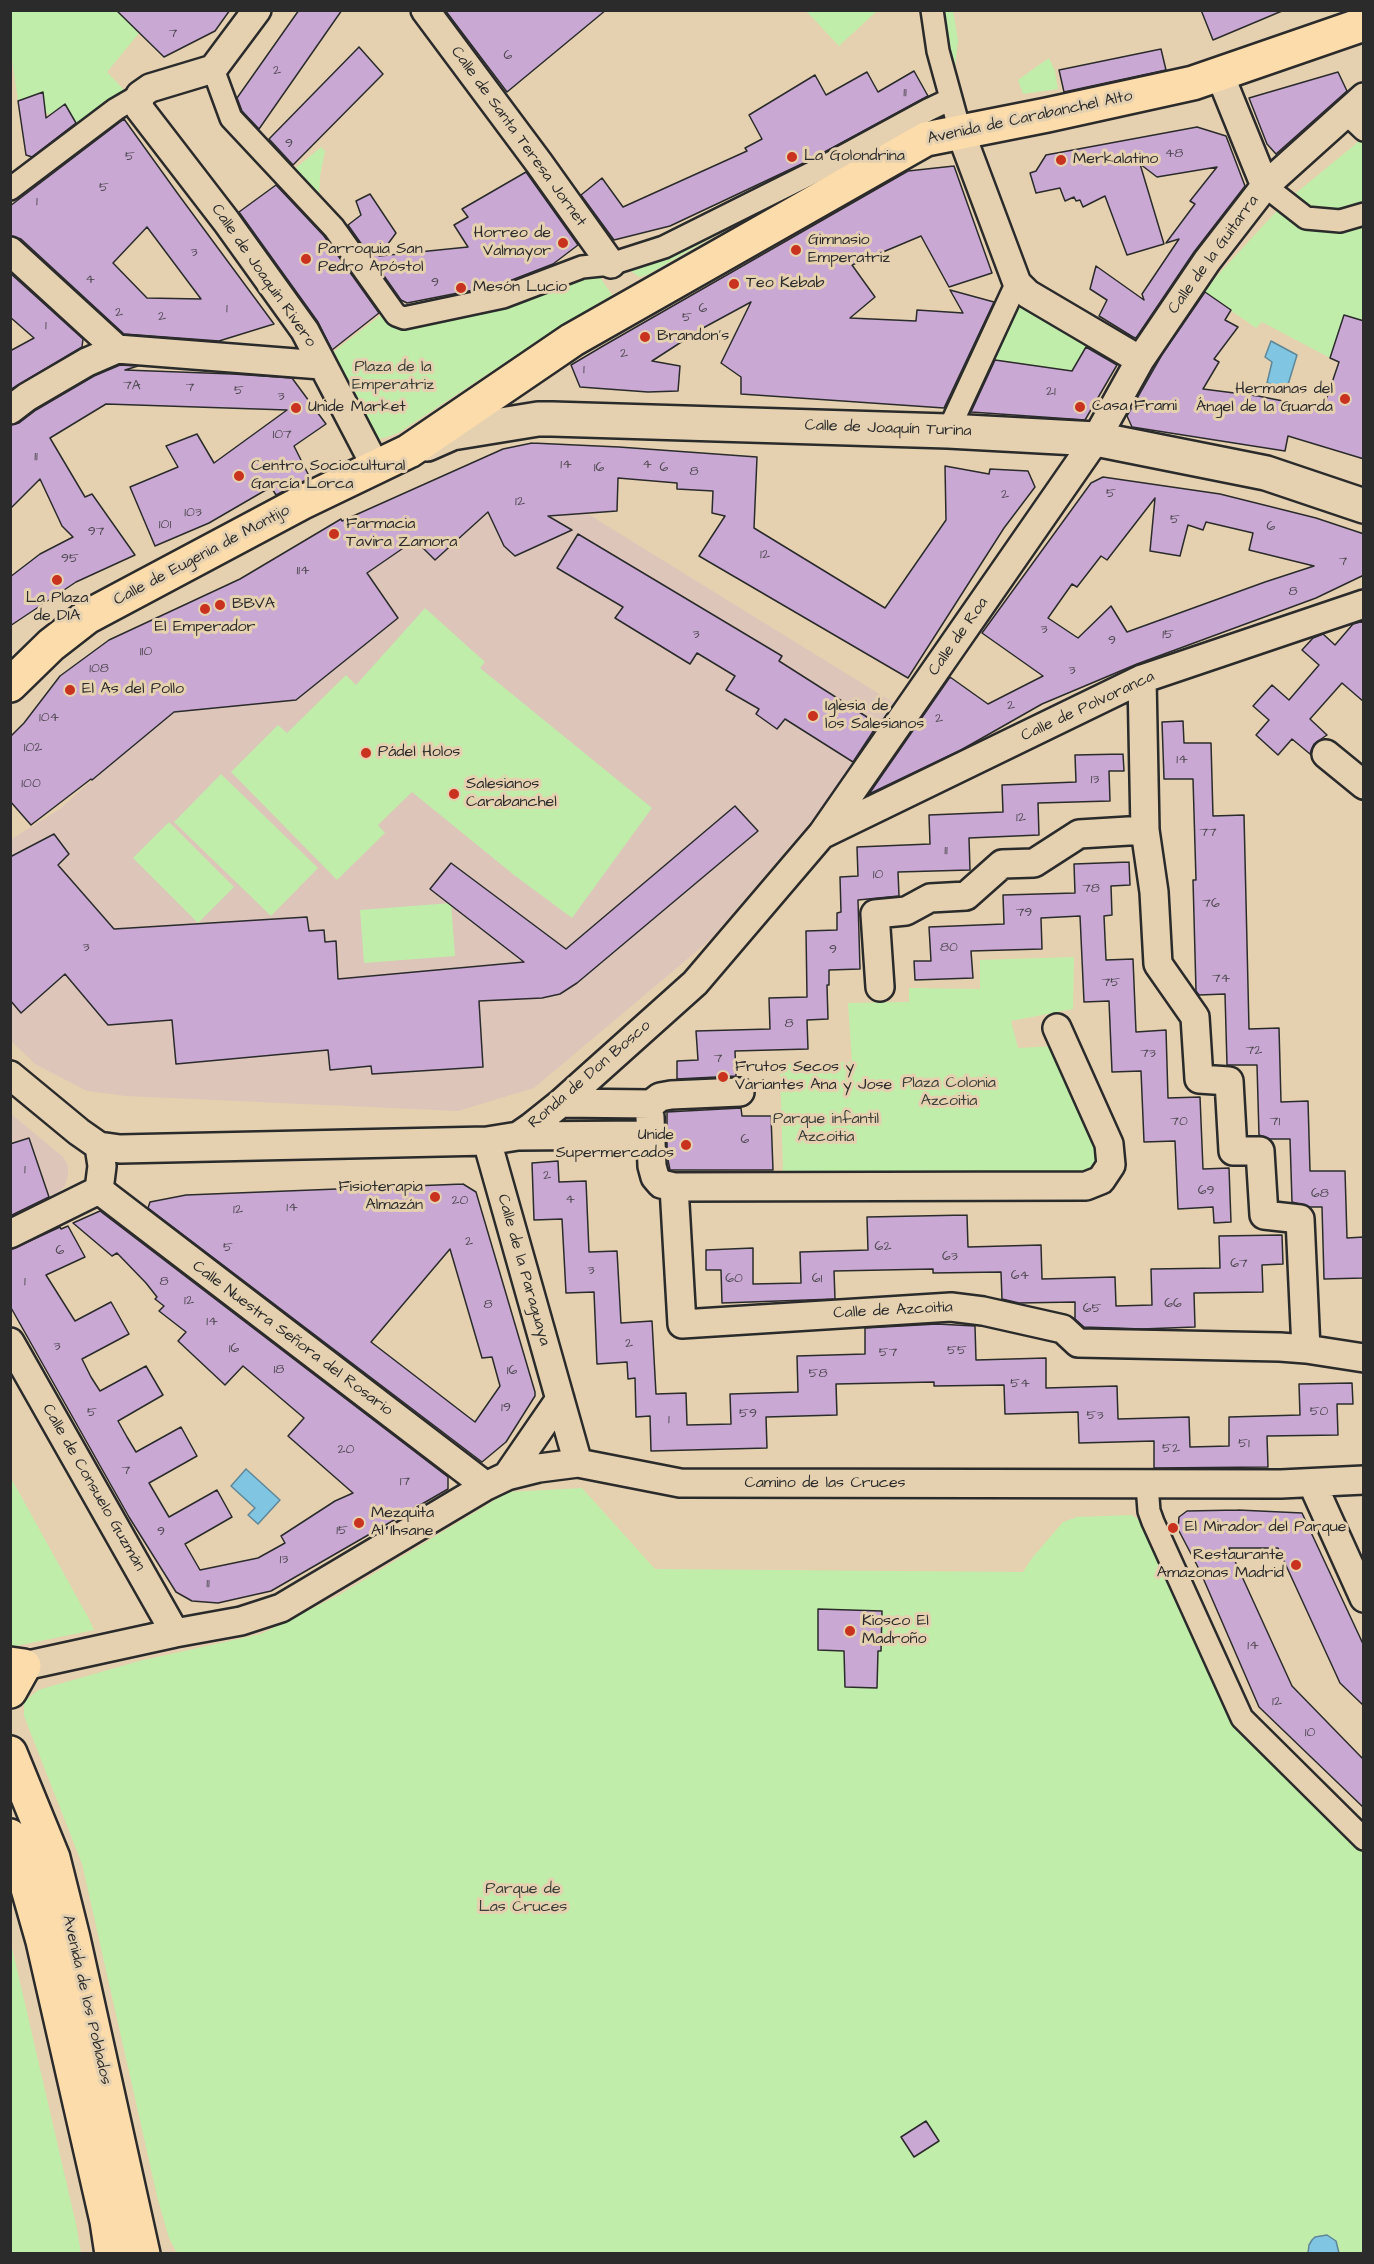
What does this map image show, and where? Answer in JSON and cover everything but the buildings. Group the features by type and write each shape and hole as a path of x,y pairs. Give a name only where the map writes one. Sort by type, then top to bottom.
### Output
{"main road":[{"name":"Avenida de Carabanchel Alto","path":"409,452 530,367 628,308 926,139 1059,113 1193,83 1364,24"},
{"name":"Calle de Joaquín Turina","path":"409,452 452,433 538,419 948,431 1096,439 1266,473 1364,506"},
{"name":"Calle de Eugenia de Montijo","path":"10,685 51,645 87,617 301,503 409,452"},
{"name":"Avenida de los Poblados","path":"10,1753 53,1858 143,2253"},
{"name":"Avenida de los Poblados","path":"10,1836 19,1857 43,1941 112,2253"}],"street":[{"path":"10,189 116,109 150,88 213,69 257,10"},
{"name":"Calle de Santa Teresa Jornet","path":"425,10 611,264"},
{"path":"932,10 938,51 960,131 1017,283 1028,294 1140,360"},
{"path":"213,69 231,118 334,228 396,315 404,318 503,297 582,267 611,264"},
{"path":"1220,75 1265,186 1306,218 1340,221 1364,214"},
{"name":"Calle de Joaquín Rivero","path":"140,95 139,108 226,221 305,331 376,467"},
{"name":"Avenida de Carabanchel Alto","path":"611,264 664,247 814,172 951,99"},
{"name":"Calle de la Guitarra","path":"1096,439 1140,360 1207,261 1265,186 1358,114"},
{"path":"10,251 117,349"},
{"path":"948,431 1013,291"},
{"path":"10,410 27,397 117,349 321,364"},
{"name":"Calle de Roa","path":"822,834 1096,439"},
{"name":"Calle de Polvoranca","path":"822,834 1142,679 1364,604"},
{"path":"1142,679 1145,830 1154,892 1158,964 1195,1017 1199,1079 1229,1081 1233,1151 1260,1151 1264,1215 1300,1219 1306,1349"},
{"path":"1326,754 1364,785"},
{"path":"880,987 875,914 906,911 930,898 966,896 1002,864 1034,862 1078,834 1145,830"},
{"name":"Ronda de Don Bosco","path":"99,1146 142,1150 487,1141 518,1136 561,1103 695,984 822,834"},
{"path":"651,1104 650,1136 655,1177 662,1184 674,1187 1086,1186 1101,1180 1111,1165 1109,1144 1057,1028"},
{"path":"10,1075 99,1146 102,1166 99,1190 10,1234"},
{"path":"561,1103 651,1104 660,1097 671,1095 740,1092"},
{"path":"518,1136 650,1136"},
{"name":"Calle de la Paraguaya","path":"487,1141 578,1463"},
{"name":"Calle de Azcoitia","path":"674,1187 682,1324 951,1307 983,1311 1063,1329 1078,1343 1280,1347 1364,1358"},
{"name":"Calle Nuestra Señora del Rosario","path":"99,1190 496,1481"},
{"name":"Calle de Consuelo Guzmán","path":"10,1342 175,1633"},
{"path":"15,1674 175,1633 241,1621 281,1608 496,1481 560,1398"},
{"name":"Camino de las Cruces","path":"496,1481 539,1468 578,1463 680,1483 1147,1485 1312,1483 1364,1480"},
{"path":"1312,1483 1364,1598"},
{"path":"1147,1485 1149,1510 1153,1522 1242,1718 1362,1834"}],"shaded area":[{"name":"Salesianos Carabanchel","path":"562,498 894,703 882,726 822,808 710,940 534,1088 458,1111 126,1096 87,1091 35,1064 11,1041 10,840 60,809 146,731 174,712 296,700 398,618 367,572 415,540 435,560 488,514 504,546 561,535 546,506"},
{"path":"10,1113 63,1157 68,1166 65,1186 57,1194 11,1215"}],"green space":[{"path":"10,11 133,11 140,32 107,72 124,90 111,102 76,123 65,104 51,114 45,113 43,92 18,101 11,53"},
{"path":"806,11 877,11 839,46"},
{"path":"940,11 953,11 958,40 955,67 945,68"},
{"path":"1049,58 1055,71 1058,89 1023,94 1018,80"},
{"path":"1363,138 1363,321 1344,315 1330,358 1262,322 1256,328 1203,291 1285,202"},
{"path":"321,147 325,151 319,198 291,172"},
{"path":"804,185 647,275 639,277 631,271 632,267"},
{"name":"Plaza de la Emperatriz","path":"597,273 612,295 562,325 398,433 387,437 379,439 373,435 327,357 386,311 394,323 403,329 483,312"},
{"path":"1013,291 1091,339 1072,371 982,358"},
{"path":"425,608 485,662 480,668 652,808 572,918 514,875 412,792 378,825 385,833 337,880 231,772 278,725 287,733 346,675 356,685"},
{"path":"221,774 318,868 271,916 174,822"},
{"path":"169,822 234,887 198,923 133,858"},
{"path":"451,903 455,956 364,963 360,910"},
{"name":"Plaza Colonia Azcoitia","path":"1074,957 1073,1009 1011,1021 1018,1048 1058,1046 1099,1150 1096,1166 1087,1171 1059,1174 783,1173 780,1064 852,1062 848,1003 909,1002 909,988 980,989 980,960"},
{"path":"11,1478 89,1619 94,1630 11,1647"},
{"name":"Parque de Las Cruces","path":"582,1488 655,1569 1023,1572 1063,1522 1077,1517 1132,1515 1149,1528 1232,1719 1363,1849 1363,2253 177,2253 169,2238 158,2200 82,1864 24,1716 24,1702 38,1690 139,1661 261,1634 339,1595 508,1492"},
{"path":"10,1939 76,2224 81,2253 11,2253"}],"water":[{"path":"1271,341 1297,355 1287,388 1267,383 1272,362 1265,357"},
{"path":"246,1469 280,1500 258,1524 248,1515 255,1508 231,1486"},
{"path":"1327,2235 1336,2241 1339,2253 1308,2253 1309,2245 1315,2237"}],"place":[{"name":"La Golondrina","path":"792,157"},
{"name":"Merkalatino","path":"1061,160"},
{"name":"Horreo de Valmayor","path":"563,243"},
{"name":"Gimnasio Emperatriz","path":"796,250"},
{"name":"Parroquia San Pedro Apóstol","path":"306,259"},
{"name":"Teo Kebab","path":"734,284"},
{"name":"Mesón Lucio","path":"461,288"},
{"name":"Brandon's","path":"645,337"},
{"name":"Hermanas del Ángel de la Guarda","path":"1345,399"},
{"name":"Casa Frami","path":"1080,407"},
{"name":"Unide Market","path":"296,408"},
{"name":"Centro Sociocultural García Lorca","path":"239,476"},
{"name":"Farmacia Tavira Zamora","path":"334,534"},
{"name":"La Plaza de DIA","path":"57,580"},
{"name":"BBVA","path":"220,605"},
{"name":"El Emperador","path":"205,609"},
{"name":"El As del Pollo","path":"70,690"},
{"name":"Iglesia de los Salesianos","path":"813,716"},
{"name":"Pádel Holos","path":"366,753"},
{"name":"Salesianos Carabanchel","path":"454,794"},
{"name":"Frutos Secos y Variantes Ana y Jose","path":"723,1077"},
{"name":"Unide Supermercados","path":"686,1145"},
{"name":"Fisioterapia Almazán","path":"435,1197"},
{"name":"Mezquita Al Ihsane","path":"359,1523"},
{"name":"El Mirador del Parque","path":"1173,1528"},
{"name":"Restaurante Amazonas Madrid","path":"1296,1565"},
{"name":"Kiosco El Madroño","path":"850,1631"}],"park label":[{"name":"Parque infantil Azcoitia","path":"826,1129"}]}
